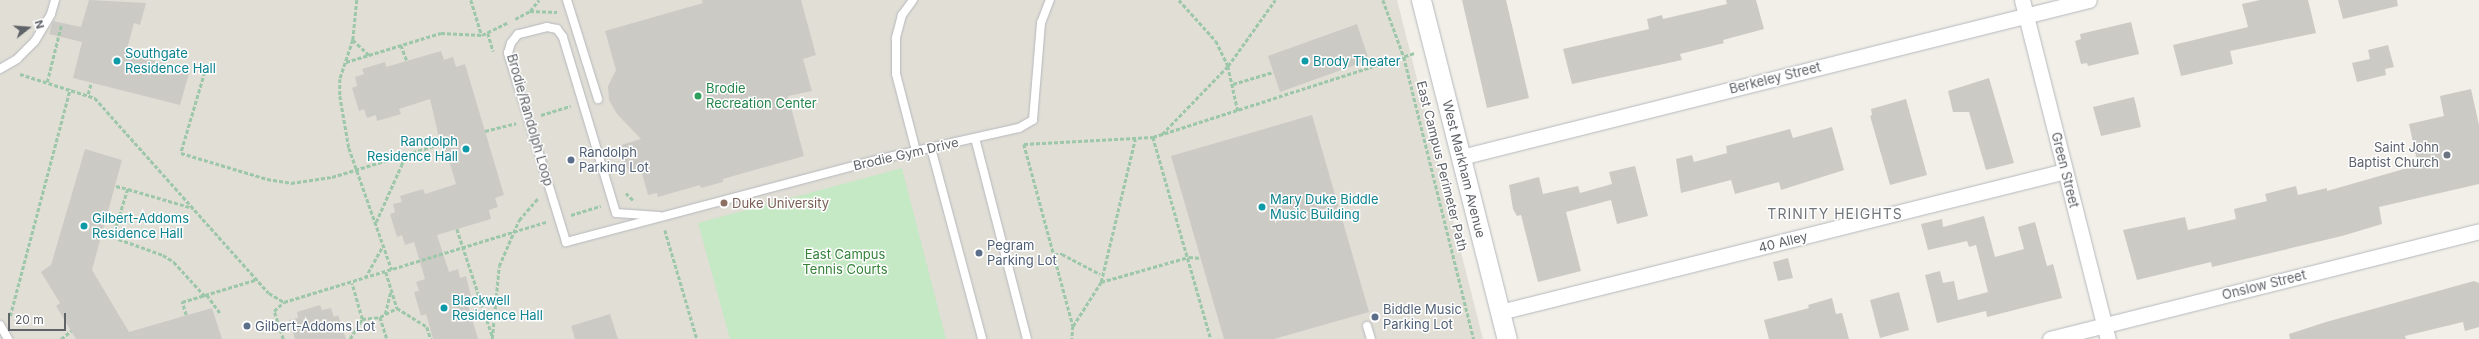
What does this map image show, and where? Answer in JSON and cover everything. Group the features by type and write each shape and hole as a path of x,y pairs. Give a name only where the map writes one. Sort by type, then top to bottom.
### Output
{"street":[{"name":"West Markham Avenue","path":"1421,0 1507,339"},
{"name":"Green Street","path":"2022,0 2107,332"},
{"name":"Berkeley Street","path":"1461,157 2089,0"},
{"name":"40 Alley","path":"1500,312 2065,171"},
{"name":"Onslow Street","path":"2050,339 2107,332 2479,231"}],"lane":[{"path":"0,69 17,59 35,41 55,0"},
{"path":"567,0 598,99"},
{"path":"913,0 902,15 896,38 896,74 916,151"},
{"name":"Brodie Gym Drive","path":"660,216 916,151 1019,128 1033,120 1041,23 1050,0"},
{"name":"Brodie/Randolph Loop","path":"547,27 556,29 563,37 616,214 660,216 566,242 508,53 510,43 518,34 547,27"},
{"path":"975,138 1027,339"},
{"path":"931,148 982,339"},
{"path":"0,325 8,339"},
{"path":"1367,326 1371,339"}],"path":[{"path":"357,0 353,40 340,79 340,96 349,148 392,270"},
{"path":"471,0 482,35"},
{"path":"346,62 447,32 482,35 530,11 539,0"},
{"path":"1179,0 1216,41 1228,66 1238,111"},
{"path":"1161,135 1228,66 1275,0"},
{"name":"East Campus Perimeter Path","path":"1383,0 1404,57 1474,339"},
{"path":"47,82 62,22"},
{"path":"488,33 495,55"},
{"path":"353,40 369,55"},
{"path":"401,45 407,61"},
{"path":"1024,144 1153,137 1433,48"},
{"path":"22,69 18,73 88,94 258,279 269,293 284,302"},
{"path":"205,72 182,153 291,183 312,182 440,144"},
{"path":"1233,84 1273,72"},
{"path":"88,94 90,83"},
{"path":"13,321 9,315 70,89"},
{"path":"485,131 582,103"},
{"path":"513,115 518,130"},
{"path":"1019,128 1074,326"},
{"path":"1153,137 1189,257 1211,339"},
{"path":"1072,339 1074,326 1101,282 1101,274 1135,139"},
{"path":"376,222 402,164 402,155"},
{"path":"116,186 193,208"},
{"path":"128,189 113,237 163,255 174,262 206,295 220,313"},
{"path":"624,190 627,196 636,202"},
{"path":"536,191 540,204"},
{"path":"283,339 274,311 284,302 466,248 613,202 627,196"},
{"path":"492,338 499,266 513,233 526,212 538,198"},
{"path":"544,217 546,223"},
{"path":"663,225 697,339"},
{"path":"457,229 466,248 492,338"},
{"path":"365,279 383,245"},
{"path":"1054,254 1062,254 1101,274"},
{"path":"1101,282 1189,257 1201,258"},
{"path":"386,272 396,308 427,327 431,339"},
{"path":"186,315 182,302 258,279"},
{"path":"350,339 362,320 352,283"},
{"path":"385,315 391,289"},
{"path":"362,320 380,317 396,308"},
{"path":"380,317 387,339"},
{"path":"61,339 71,331"}],"shaded area":[{"name":"Duke University","path":"0,0 1397,0 1483,339 0,339"}],"green space":[{"name":"East Campus Tennis Courts","path":"902,168 946,339 730,339 698,223"}],"building":[{"name":"Southgate Residence Hall","path":"89,0 146,3 140,25 134,23 126,53 190,70 180,105 73,78 82,42 49,34 53,21 81,27"},
{"name":"Brodie Recreation Center","path":"702,0 801,0 816,55 803,59 812,91 788,96 804,156 723,179 723,182 701,188 700,185 658,197 657,193 648,195 641,170 630,174 624,161 621,145 641,139 617,114 609,100 608,86 616,70 605,31 703,3"},
{"path":"1462,0 1506,0 1529,98 1487,108"},
{"path":"1726,0 1756,0 1764,29 1723,40 1724,43 1680,54 1682,60 1572,84 1563,49 1649,29 1647,19 1662,15 1663,19 1727,4"},
{"path":"2260,0 2308,0 2316,33 2230,51 2233,64 2181,76 2173,45 2248,27 2242,4"},
{"path":"2338,0 2397,0 2398,6 2343,19"},
{"path":"2131,22 2139,54 2088,66 2087,63 2081,64 2075,41 2081,39 2080,34"},
{"path":"1357,24 1369,60 1280,92 1268,56"},
{"path":"2388,45 2394,67 2385,69 2386,75 2357,82 2352,63 2370,59 2368,50"},
{"name":"Randolph Residence Hall","path":"441,51 444,60 453,57 456,67 465,64 504,195 495,198 498,207 489,210 491,219 437,235 449,272 458,269 460,278 466,276 472,300 467,302 478,339 433,339 426,314 421,316 414,292 419,291 416,282 425,279 414,242 405,245 402,235 397,237 390,214 395,212 393,204 402,202 400,196 423,189 425,194 456,184 447,154 443,155 430,99 399,109 401,114 377,121 376,115 367,118 364,109 359,111 352,88 357,86 355,77 364,74 362,69 385,62 386,67"},
{"path":"1989,78 2014,163 1986,170 1969,112 1953,112 1948,91"},
{"path":"2471,89 2479,125 2479,184 2379,207 2382,224 2342,236 2212,267 2211,262 2137,280 2123,230 2185,217 2188,230 2236,219 2234,209 2267,201 2265,194 2296,186 2298,195 2327,188 2327,191 2418,165 2409,124 2444,116 2440,96"},
{"path":"2134,97 2141,127 2101,136 2093,107"},
{"path":"1906,99 1927,175 1890,185 1870,116 1872,115 1871,109"},
{"name":"Mary Duke Biddle Music Building","path":"1312,115 1369,312 1274,339 1224,339 1171,156"},
{"path":"1832,127 1844,170 1781,190 1779,182 1735,194 1731,180 1681,193 1676,159 1692,155 1694,162 1727,153 1726,146 1790,129 1793,138"},
{"name":"Gilbert-Addoms Residence Hall","path":"85,149 122,160 92,270 129,332 212,308 222,339 76,339 56,306 60,303 41,272 51,265"},
{"path":"1635,166 1648,216 1617,224 1611,200 1566,212 1581,271 1538,282 1521,215 1517,216 1513,209 1509,185 1539,177 1543,194 1578,186 1580,193 1612,184 1609,172"},
{"path":"1984,216 1995,257 2024,249 2018,227 2035,222 2047,266 2053,264 2062,298 1987,317 1986,311 1937,323 1925,275 1940,271 1943,283 1954,281 1958,300 1988,292 1976,245 1969,247 1967,241 1928,250 1921,224 1942,219 1943,227"},
{"path":"1788,258 1793,278 1778,281 1773,262"},
{"path":"2474,281 2479,283 2479,327 2465,331 2463,322 2405,336 2406,339 2290,339 2289,334 2326,322"},
{"path":"1899,292 1909,330 1880,338 1870,300"},
{"path":"1832,298 1836,314 1842,313 1849,339 1769,339 1764,320 1809,308 1808,305"},
{"path":"320,305 322,310 331,308 334,317 338,315 346,339 295,339 289,320 298,318 297,312"},
{"path":"610,314 618,339 575,339 571,326"}],"place":[{"name":"Southgate Residence Hall","path":"117,61"},
{"name":"Brody Theater","path":"1305,61"},
{"name":"Brodie Recreation Center","path":"698,96"},
{"name":"Randolph Residence Hall","path":"466,149"},
{"name":"Saint John Baptist Church","path":"2447,155"},
{"name":"Randolph Parking Lot","path":"571,160"},
{"name":"Duke University","path":"724,203"},
{"name":"Mary Duke Biddle Music Building","path":"1262,207"},
{"name":"Gilbert-Addoms Residence Hall","path":"84,226"},
{"name":"Pegram Parking Lot","path":"979,253"},
{"name":"Blackwell Residence Hall","path":"444,308"},
{"name":"Biddle Music Parking Lot","path":"1375,317"},
{"name":"Gilbert-Addoms Lot","path":"247,326"}],"district":[{"name":"TRINITY HEIGHTS","path":"1835,214"}]}
